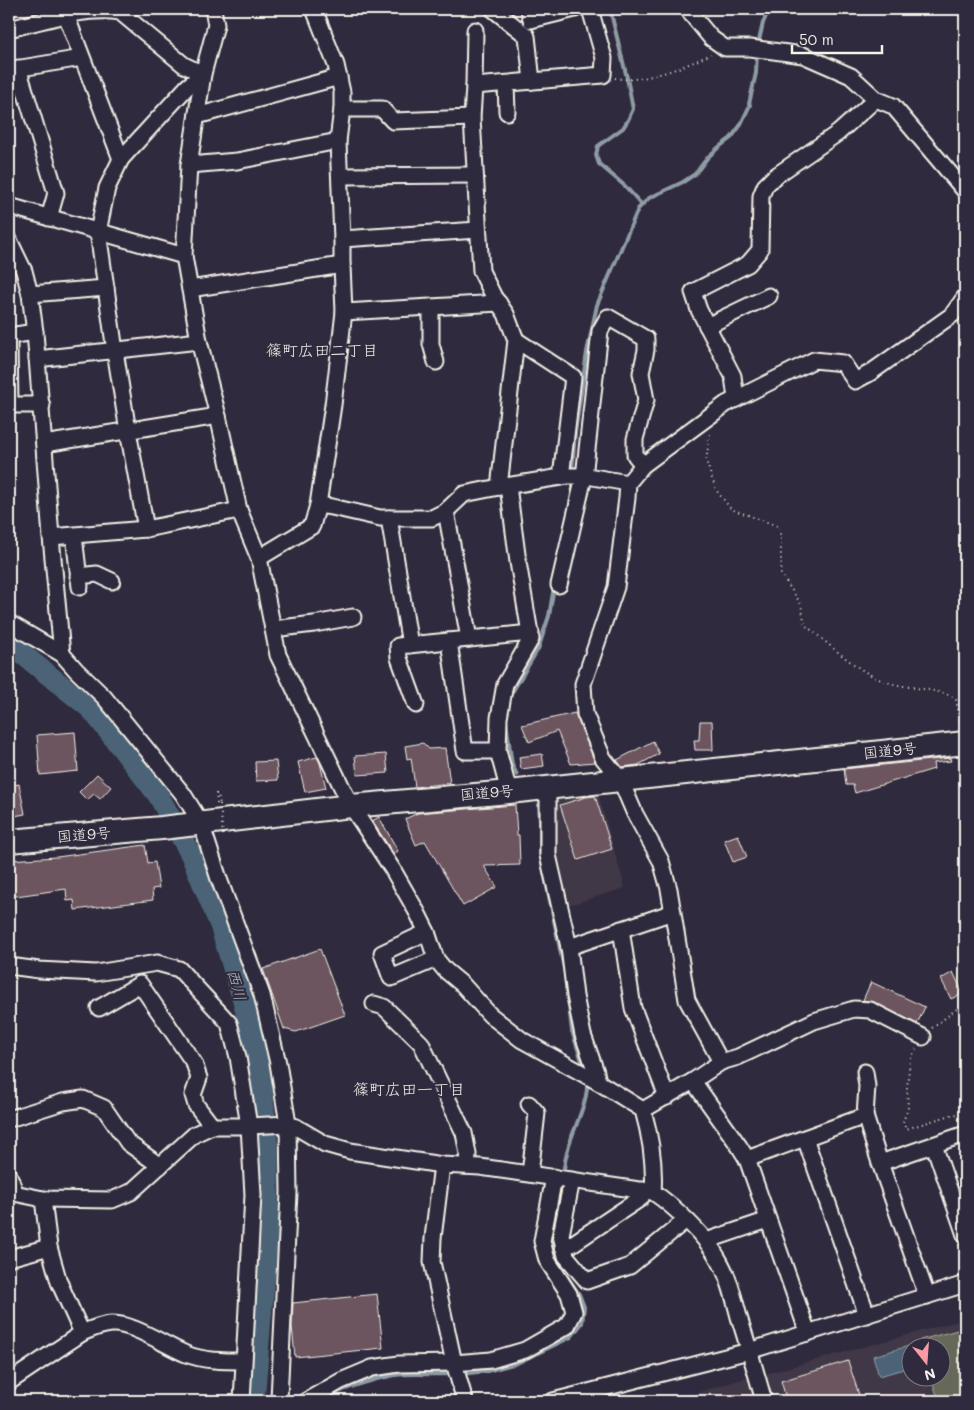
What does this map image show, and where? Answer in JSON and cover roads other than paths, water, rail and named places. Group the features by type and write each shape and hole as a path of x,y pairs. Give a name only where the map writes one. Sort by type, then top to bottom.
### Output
{"highway":[{"name":"国道9号","path":"9,841 162,828 351,806 508,792 964,743"}],"street":[{"path":"213,9 216,25 203,74 189,165 184,256 199,341 239,510 259,558 278,655 351,806 393,870 417,912 427,932 436,960 463,985 490,1015 522,1040 644,1110 649,1130 654,1183 641,1198 572,1244 564,1247"},
{"path":"259,558 312,526 318,505 333,405 344,312 338,141 342,92 336,64 314,9"},
{"path":"493,9 526,36 532,81"},
{"path":"528,9 531,20 575,9"},
{"path":"474,86 603,75 604,58 590,9"},
{"path":"688,9 711,38 725,48 750,48 803,55 851,76 876,99 893,106 965,191"},
{"path":"9,29 65,12 108,10 120,12 184,65 203,74"},
{"path":"65,12 121,159"},
{"path":"475,30 472,118 481,271 506,314 516,340 503,486 531,633 531,639 505,684 499,718 498,751 508,792"},
{"path":"49,218 56,193 13,69 82,58"},
{"path":"146,529 115,351 98,232 107,188 121,159 188,86 203,74"},
{"path":"197,116 339,77"},
{"path":"506,84 507,112"},
{"path":"736,399 733,376 699,310 693,292 748,264 760,250 761,196 765,186 774,177 838,133 876,99"},
{"path":"342,108 382,109 393,121 472,118"},
{"path":"189,165 237,161 338,141"},
{"path":"340,176 475,175"},
{"path":"9,206 184,256"},
{"path":"342,239 478,230"},
{"path":"9,240 24,271 30,294 35,332 62,654"},
{"path":"190,290 342,265"},
{"path":"30,294 106,288"},
{"path":"707,326 769,296"},
{"path":"722,1062 687,1000 669,889 661,861 635,814 620,779 603,758 586,714 583,684 616,587 628,483 643,465 726,404 814,360 843,363 855,381 870,373 952,315 965,297"},
{"path":"344,312 499,303"},
{"path":"431,307 431,344 436,362"},
{"path":"559,585 584,476 600,331 608,317 646,338 646,350 641,373 646,400 635,439 635,455 643,465"},
{"path":"9,336 35,332"},
{"path":"516,340 573,378 561,477"},
{"path":"37,358 199,341"},
{"path":"9,343 10,405 42,405"},
{"path":"44,444 218,416"},
{"path":"318,505 380,518 432,518 446,511 464,494 503,486 561,477 584,476 628,483"},
{"path":"51,537 146,529 239,510"},
{"path":"446,511 469,639"},
{"path":"389,518 410,645"},
{"path":"74,536 79,582 97,574 112,581"},
{"path":"273,629 314,624 353,616"},
{"path":"9,623 62,654 104,698 183,794 219,879 262,995 278,1063 289,1193 279,1399 281,1401"},
{"path":"416,705 399,658 398,646 531,633"},
{"path":"449,641 464,751 498,751"},
{"path":"548,787 548,855 569,947 583,1035 598,1082"},
{"path":"569,947 673,912"},
{"path":"621,929 633,1008 667,1097"},
{"path":"427,932 382,953 391,978 436,960"},
{"path":"9,966 39,970 96,973 157,963 179,969 229,1023 252,1126 253,1195 242,1401"},
{"path":"99,1008 140,984 194,1063 199,1078 194,1095 196,1105 212,1126"},
{"path":"374,1004 384,1007 421,1043 464,1133 468,1154 467,1166"},
{"path":"644,1110 722,1062 746,1053 814,1021 854,1009 870,1010 922,1037"},
{"path":"865,1072 867,1086 865,1116 927,1296"},
{"path":"693,1081 747,1160 808,1333"},
{"path":"9,1119 63,1102 83,1099 104,1108 128,1143 160,1166"},
{"path":"529,1104 537,1113 530,1174"},
{"path":"747,1160 865,1116"},
{"path":"9,1175 13,1186 11,1193 43,1199 112,1200 131,1192 195,1134 212,1126 284,1124 296,1127 325,1144 350,1151 442,1165 480,1167 648,1191 663,1199 686,1220 706,1241 718,1258 731,1288 764,1401"},
{"path":"880,1163 965,1134"},
{"path":"804,1138 867,1315"},
{"path":"934,1145 965,1235"},
{"path":"442,1165 432,1262 454,1363 465,1401"},
{"path":"306,1401 341,1381 372,1368 399,1364 491,1360 525,1350 567,1326 574,1312 570,1294 547,1260 542,1241 554,1177"},
{"path":"572,1180 561,1235 566,1256 587,1282 630,1266 686,1220"},
{"path":"43,1199 49,1246 59,1282 82,1333"},
{"path":"706,1241 768,1220"},
{"path":"9,1258 49,1246"},
{"path":"553,1401 750,1351 965,1284"},
{"path":"9,1382 82,1333 99,1326 113,1324 130,1327 187,1354 212,1360 243,1361"}],"water":[{"path":"902,1348 902,1370 879,1376 873,1356"}],"waterway":[{"path":"610,9 633,109 623,128 598,146 596,155 599,164 625,186 642,205"},
{"path":"758,45 763,23 769,9"},
{"path":"572,472 575,433 587,352 597,305 638,209 649,198 683,182 695,174 708,157 731,138 740,126 750,105 756,73 757,52"},
{"path":"570,504 573,479"},
{"path":"508,699 538,649 549,616 554,587"},
{"name":"西川","path":"9,645 91,709 158,795 191,855 220,925 243,1000 261,1076 268,1152 268,1234 254,1401"},
{"path":"506,721 512,765 517,775"},
{"path":"539,805 540,853 565,973 572,1031 585,1070"},
{"path":"563,1176 569,1145 586,1097 587,1082"},
{"path":"460,1374 487,1371 517,1363 571,1337 582,1323 584,1307 579,1294 556,1260 551,1237 561,1183"},
{"path":"321,1401 347,1389 395,1375 453,1374"}],"district":[{"name":"篠町広田二丁目","path":"322,350"},
{"name":"篠町広田一丁目","path":"409,1089"}]}
